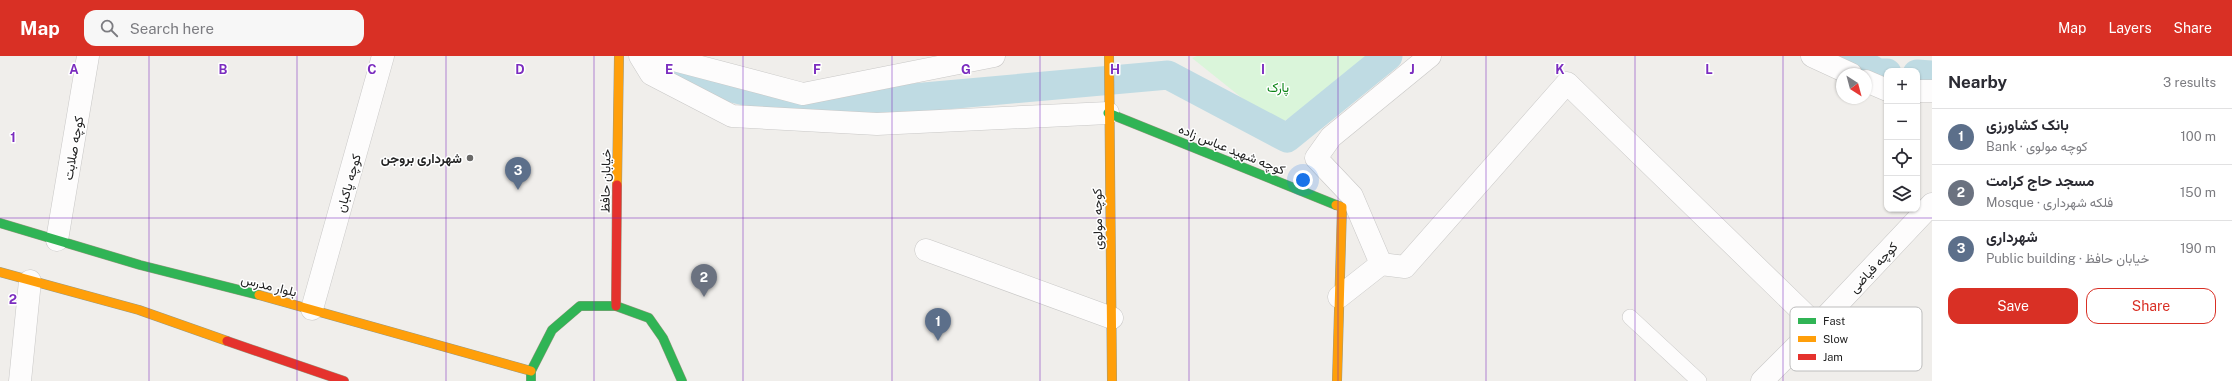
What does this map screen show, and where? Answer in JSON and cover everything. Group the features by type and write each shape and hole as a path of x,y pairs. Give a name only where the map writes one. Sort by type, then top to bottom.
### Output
{"main road":[{"name":"خیابان حافظ","path":"616,306 619,56"},
{"name":"کوچه مولوی","path":"1110,56 1108,112 1112,381"},
{"name":"کوچه شهید عباس زاده","path":"1108,112 1342,207 1337,381"},
{"name":"بلوار مدرس","path":"0,223 140,266 312,309 532,371"},
{"path":"0,272 139,310 344,381"},
{"path":"531,381 532,371 552,330 580,306 616,306 648,318 663,338 682,381"}],"street":[{"name":"کوچه صلابت","path":"57,240 88,56"},
{"name":"کوچه پاکبان","path":"312,309 383,56"},
{"path":"640,56 651,74 732,116 877,124 1108,112"},
{"path":"659,56 803,94 994,56"},
{"path":"1381,264 1352,196 1316,158 1331,137 1430,56"},
{"path":"1812,56 1838,68"},
{"path":"1339,297 1381,264 1405,267 1567,83 1797,307"},
{"path":"1872,84 1884,89"},
{"path":"1920,91 1932,91"},
{"name":"کوچه فیاضی","path":"1835,307 1932,204"},
{"path":"926,250 1112,318"},
{"path":"20,381 30,281"},
{"name":"کوچه فیاضی","path":"1762,381 1790,353"}],"lane":[{"path":"1630,317 1699,381"}],"green space":[{"name":"پارک","path":"1197,56 1381,56 1277,126 1192,58"}],"waterway":[{"path":"665,72 812,107 1168,75 1287,138 1388,56"},
{"path":"1848,56 1878,73 1884,73"},
{"path":"1920,74 1932,75"}],"traffic: fast":[{"path":"1108,113 1336,205"},
{"path":"0,223 140,265 259,295"},
{"path":"531,381 531,371 552,330 580,306 616,306 649,318 663,338 682,381"}],"traffic: slow":[{"path":"617,185 619,56"},
{"path":"1109,56 1112,381"},
{"path":"1336,205 1342,207 1337,381"},
{"path":"0,272 139,310 227,341"},
{"path":"259,295 531,371"}],"traffic: jam":[{"path":"616,306 617,185"},
{"path":"227,341 344,381"}],"place":[{"name":"شهرداری بروجن","path":"470,158"},
{"name":"شهرداری","path":"518,190"},
{"name":"مسجد حاج کرامت","path":"704,297"},
{"name":"بانک کشاورزی","path":"938,341"}]}
